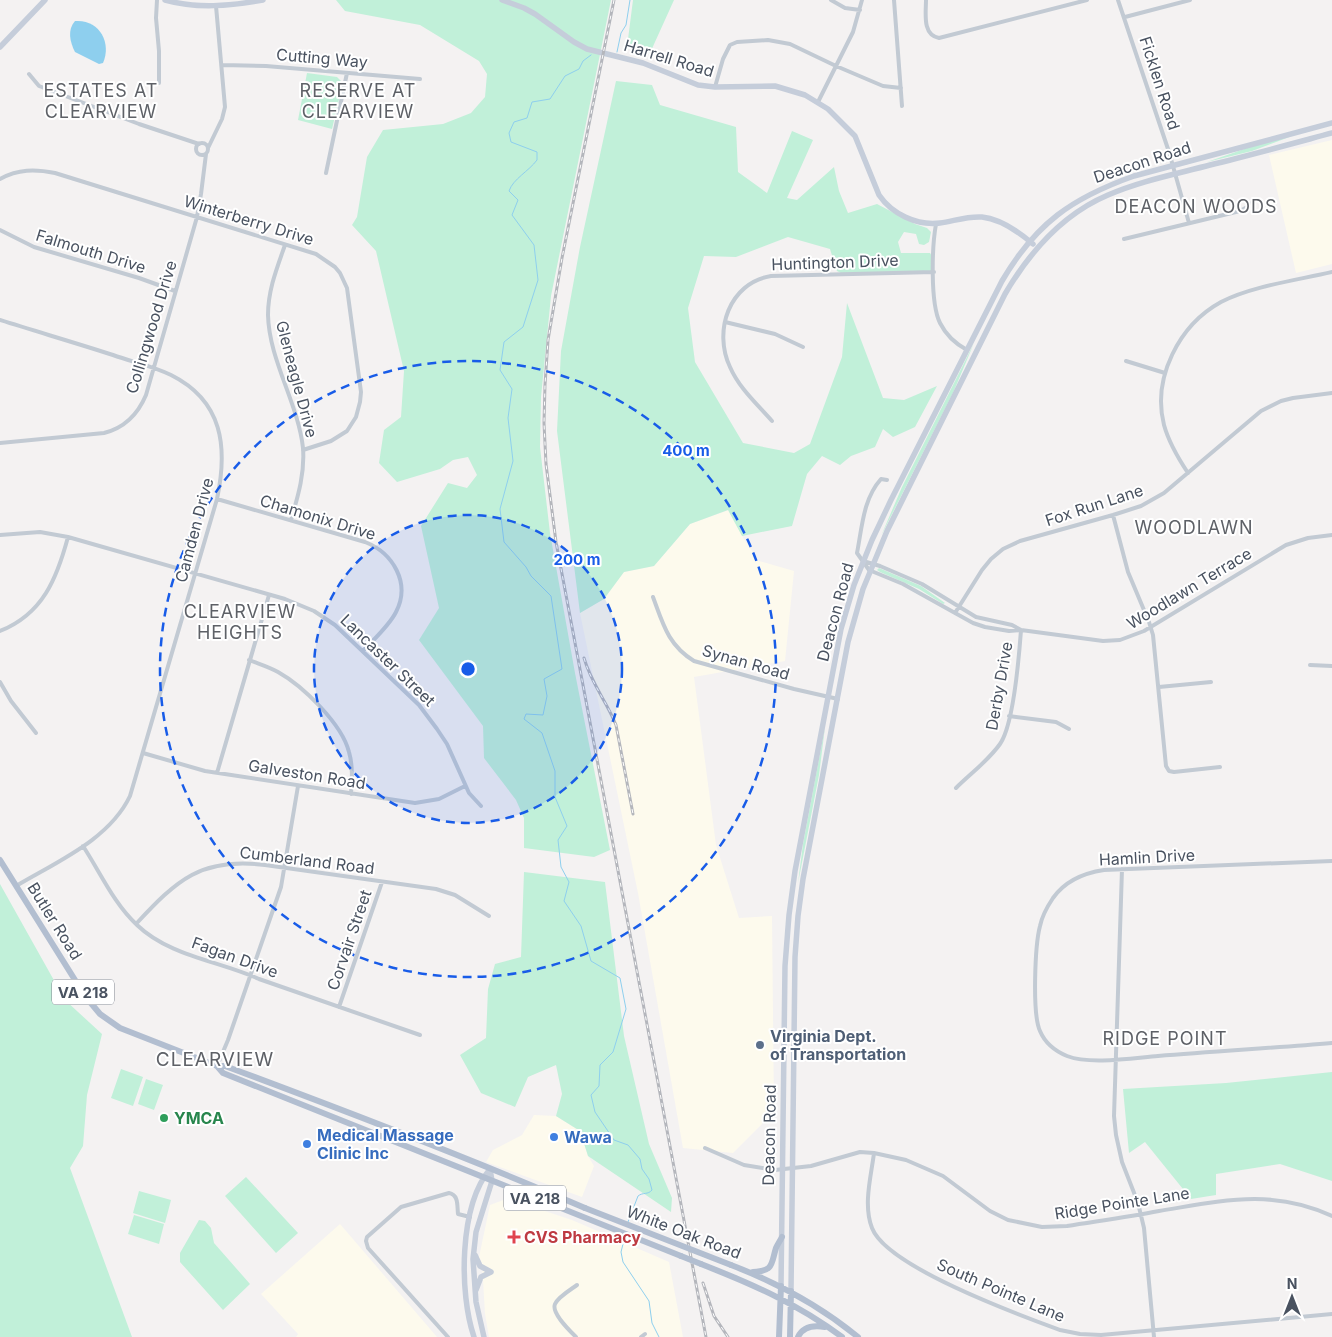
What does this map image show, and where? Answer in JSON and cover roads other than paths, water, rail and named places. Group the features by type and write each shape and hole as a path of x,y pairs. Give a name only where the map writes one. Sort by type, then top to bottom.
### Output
{"main road":[{"path":"0,47 45,0"},
{"path":"165,0 189,5 216,6 263,0"},
{"name":"Harrell Road","path":"502,0 535,14 587,49 643,63 698,85 715,87 776,86 790,89 818,102 839,118 855,136 876,189 885,203 899,214 928,224 960,218 984,218 1014,229 1037,248"},
{"name":"Deacon Road","path":"779,1337 785,966 788,915 828,697 846,611 863,561 1002,280 1012,264 1046,225 1064,209 1086,195 1134,176 1332,123"},
{"name":"Deacon Road","path":"790,1337 795,957 798,916 808,849 851,631 869,570 1005,294 1037,248 1070,217 1097,200 1137,184 1332,133"},
{"name":"Butler Road","path":"0,860 85,996 100,1014 120,1028 216,1066 225,1066 490,1169"},
{"name":"Butler Road","path":"216,1066 223,1073 483,1178"},
{"path":"474,1337 466,1300 464,1273 466,1232 478,1188 490,1169"},
{"path":"484,1337 475,1293 473,1250 476,1232 492,1181 490,1169"},
{"name":"White Oak Road","path":"490,1169 749,1272 792,1291 822,1310 858,1337"},
{"name":"VA 218","path":"483,1178 492,1181"},
{"name":"White Oak Road","path":"492,1181 760,1288 791,1304 842,1337"},
{"path":"749,1272 766,1270 772,1264 776,1248 782,1238"},
{"path":"473,1250 480,1266 491,1272 480,1278 475,1293"},
{"path":"798,1337 809,1326 830,1328"}],"street":[{"path":"157,0 156,18 160,51 159,83"},
{"path":"830,0 845,8 860,10"},
{"path":"818,102 853,32 862,0"},
{"path":"894,0 902,106"},
{"path":"926,0 928,31 932,36 939,38 1087,0"},
{"name":"Ficklen Road","path":"1118,0 1125,17 1189,223"},
{"path":"1125,17 1190,0"},
{"path":"190,141 196,149 196,153 200,155 206,154 224,112 222,65 216,6"},
{"path":"715,87 727,48 737,42 768,40 782,42 883,86 901,88"},
{"name":"Cutting Way","path":"222,65 243,64 420,79"},
{"path":"326,173 347,73"},
{"path":"29,74 39,86 124,119 199,144 204,144 213,137"},
{"path":"196,149 199,144"},
{"path":"204,144 208,148"},
{"name":"Collingwood Drive","path":"0,443 104,433 118,428 129,420 140,407 146,395 197,217 206,154"},
{"name":"Collingwood Drive","path":"200,155 204,165"},
{"name":"Winterberry Drive","path":"0,179 22,171 40,170 54,173 285,244 322,257 335,267 344,280 348,292 360,384 359,409 347,431 331,441 303,450"},
{"path":"1124,239 1240,211 1255,200"},
{"path":"936,224 935,298 940,324 950,338 967,350"},
{"name":"Falmouth Drive","path":"0,230 34,247 175,291"},
{"name":"Gleneagle Drive","path":"285,244 272,282 268,316 272,341 298,426 303,450 301,485 291,520"},
{"name":"Huntington Drive","path":"772,421 741,386 726,356 724,342 725,322 731,304 738,293 749,283 763,277 934,272"},
{"path":"1188,472 1173,449 1164,425 1161,404 1166,373 1176,346 1195,323 1212,308 1243,294 1332,272"},
{"name":"Camden Drive","path":"0,320 169,374 188,385 203,400 214,416 222,446 222,470 217,499 130,796 125,806 105,830 83,846 16,886"},
{"path":"725,322 775,334 804,347"},
{"path":"1126,361 1166,373"},
{"name":"Fox Run Lane","path":"955,613 982,570 1003,549 1020,541 1141,506 1164,493 1253,418 1271,406 1292,398 1332,393"},
{"path":"869,570 857,553 868,500 881,479 887,480"},
{"name":"Chamonix Drive","path":"217,499 372,544 386,554 394,565 400,581 402,589 399,606 392,619 363,651"},
{"path":"1113,515 1128,572 1151,627 1167,769 1172,772 1220,767"},
{"name":"Lancaster Street","path":"0,535 40,532 68,537 269,594 300,604 319,614 335,625 363,651 428,717 447,744 465,786 474,800 481,806"},
{"name":"Woodlawn Terrace","path":"869,570 903,584 973,624 1009,631 1021,630 1110,641 1129,638 1151,627 1286,545 1308,538 1332,535"},
{"path":"0,631 21,620 45,596 56,575 68,537"},
{"path":"863,561 873,563 922,584 976,617 1012,625 1021,630"},
{"path":"217,773 269,594"},
{"name":"Synan Road","path":"653,597 670,639 680,652 694,661 828,697 838,698"},
{"name":"Derby Drive","path":"956,788 999,745 1005,734 1018,661 1021,630"},
{"path":"250,660 288,679 334,723 349,750 352,768 351,794"},
{"path":"1310,665 1332,666"},
{"path":"0,682 11,701 36,733"},
{"path":"1159,687 1211,682"},
{"path":"1009,716 1056,722 1069,729"},
{"name":"Galveston Road","path":"143,753 190,768 217,773 422,803 439,799 465,786"},
{"path":"216,1066 228,1040 281,887 298,786"},
{"name":"Fagan Drive","path":"83,846 121,907 151,937 164,944 250,976 420,1034"},
{"name":"Hamlin Drive","path":"1332,861 1122,869 1084,874 1068,883 1058,892 1046,908 1042,919 1038,936 1036,1018 1045,1040 1055,1050 1075,1059 1115,1059 1332,1044"},
{"name":"Cumberland Road","path":"136,924 167,892 189,876 207,868 239,862 446,892 464,900 489,916"},
{"path":"1122,869 1113,1100 1116,1135 1122,1162 1141,1214 1146,1241 1154,1337"},
{"name":"Corvair Street","path":"339,1007 382,882"},
{"name":"Ridge Pointe Lane","path":"705,1148 744,1165 775,1170 822,1163 860,1152 906,1160 953,1182 990,1211 1008,1220 1019,1224 1042,1227 1054,1227 1248,1198 1281,1200 1332,1216"},
{"name":"South Pointe Lane","path":"874,1153 868,1204 869,1219 874,1234 888,1249 940,1280 1060,1330 1091,1335 1332,1314"},
{"path":"448,1337 368,1248 366,1241 367,1237 401,1207 449,1193 457,1198 458,1214 470,1217"},
{"path":"576,1337 556,1314 554,1308 557,1301 577,1285"}],"water":[{"path":"75,21 91,24 101,33 106,47 103,63 99,64 75,52 70,36 72,25"}],"waterway":[{"path":"617,52 621,33 626,25 630,0"},
{"path":"591,55 583,61 579,69 565,76 550,99 532,102 527,118 514,122 509,133 511,142 537,152 537,160 514,183 509,191 518,200 512,215 534,245 538,280 523,327 504,342 500,370 512,389 508,418 513,461 500,509 504,542 526,567 531,576 551,596 562,669 544,679 547,696 543,715 526,714 524,719 542,733 555,771 555,797 567,826 558,840 561,867 569,882 564,901 581,926 591,961 620,978 626,1009 613,1052 600,1065 599,1086 591,1095 595,1112 614,1140 628,1145 640,1159 642,1169 649,1179 652,1190 638,1196 628,1222"},
{"path":"625,1236 621,1252 623,1262 649,1301 652,1323 659,1337"}],"railway":[{"path":"614,0 562,258 548,340 544,423 546,464 556,542 706,1337"},
{"path":"584,658 616,725 633,814"},
{"path":"703,1283 714,1316 728,1337"}],"place":[{"name":"Virginia Dept. of Transportation","path":"760,1045"},
{"name":"YMCA","path":"164,1118"},
{"name":"Wawa","path":"554,1137"},
{"name":"Medical Massage Clinic Inc","path":"307,1144"},
{"name":"CVS Pharmacy","path":"514,1237"}],"district":[{"name":"ESTATES AT CLEARVIEW","path":"101,100"},
{"name":"RESERVE AT CLEARVIEW","path":"358,100"},
{"name":"DEACON WOODS","path":"1196,206"},
{"name":"WOODLAWN","path":"1194,527"},
{"name":"CLEARVIEW HEIGHTS","path":"240,621"},
{"name":"RIDGE POINT","path":"1165,1038"},
{"name":"CLEARVIEW","path":"215,1059"}]}
